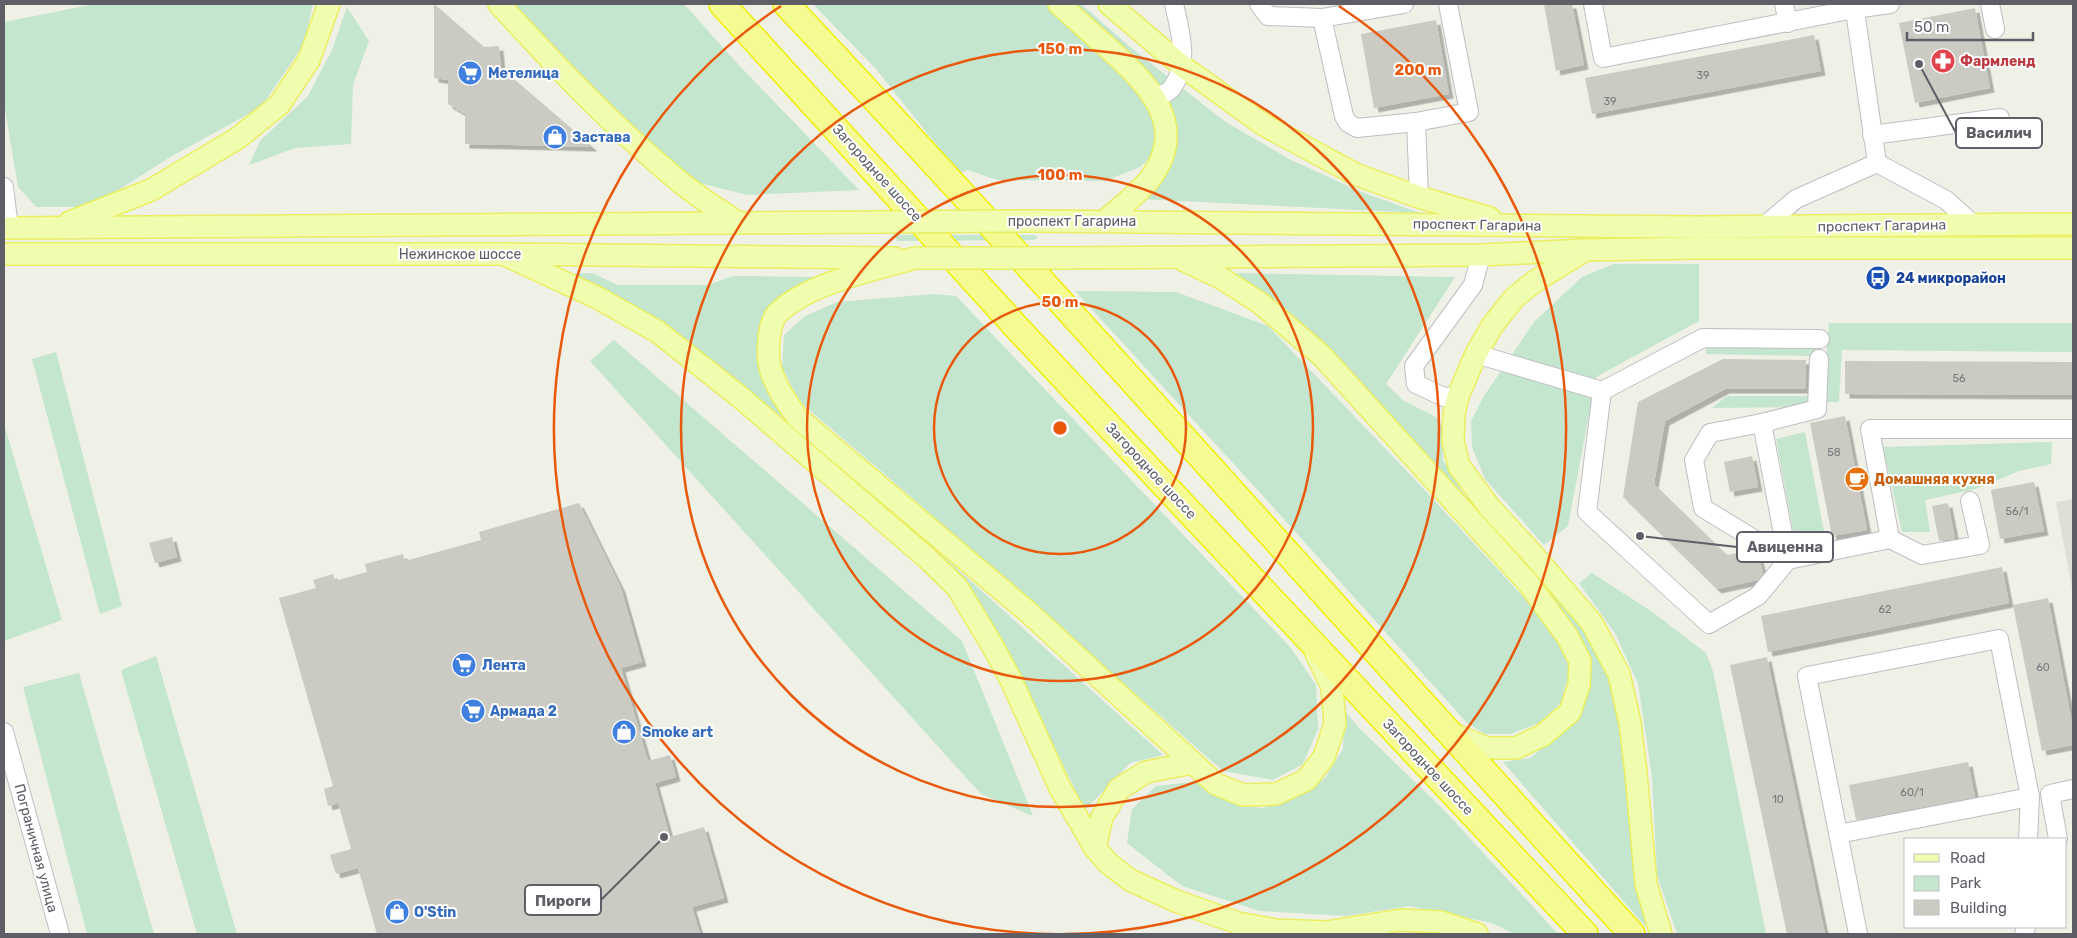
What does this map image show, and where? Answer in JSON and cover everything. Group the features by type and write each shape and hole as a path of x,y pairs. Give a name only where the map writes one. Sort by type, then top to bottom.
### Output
{"highway":[{"name":"Загородное шоссе","path":"722,4 1019,330 1585,934"},
{"path":"786,4 869,92 1446,731 1632,934"}],"main road":[{"path":"60,226 151,190 238,138 279,105 309,60 329,4"},
{"path":"499,4 560,70 641,148 680,182 738,223"},
{"path":"1059,4 1134,72 1156,99 1167,135 1163,156 1152,177 1105,221"},
{"path":"1110,4 1182,66 1264,125 1357,175 1419,197 1515,226"},
{"name":"проспект Гагарина","path":"880,222 1105,221 1763,227 2073,224"},
{"name":"Нежинское шоссе","path":"6,228 60,226 880,222"},
{"name":"проспект Гагарина","path":"915,258 1481,255 1584,250 1698,248 2073,248"},
{"path":"1584,250 1534,282 1514,298 1492,326 1476,354 1458,396 1454,414 1453,441 1459,466 1490,508 1592,623 1619,674 1630,723 1646,884 1660,934"},
{"name":"Нежинское шоссе","path":"4,254 504,254 915,258"},
{"path":"504,254 598,298 658,332 740,398 927,558 957,587 996,652 1060,788 1095,848 1108,864 1130,880 1176,901 1238,923 1276,930 1326,932 1400,920 1441,922 1477,934"},
{"path":"915,258 826,285 795,300 777,314 770,331 771,371 785,400 798,418 1028,612 1216,784 1243,795 1276,794 1306,780 1324,757 1335,724 1332,687 1311,642"},
{"path":"1178,258 1221,278 1260,303 1321,354 1529,584 1567,636 1580,661 1578,685 1570,712 1544,734 1516,748 1487,748 1446,731"},
{"path":"1095,848 1102,817 1120,790 1146,772 1192,763"}],"street":[{"path":"1156,99 1171,89 1182,66 1181,35 1174,4"},
{"path":"1259,4 1268,16 1322,18 1404,4"},
{"path":"1322,18 1344,116 1348,123 1357,128 1416,122 1469,112 1448,4"},
{"path":"1594,4 1603,58 1788,22 1854,6 1890,4"},
{"path":"1784,4 1788,22"},
{"path":"1990,4 1995,29"},
{"path":"1854,6 1872,135 1878,163 1946,200 1974,225"},
{"path":"1872,135 2000,118"},
{"path":"1416,122 1419,197"},
{"path":"1763,227 1796,198 1878,163"},
{"path":"4,187 6,228"},
{"path":"1458,396 1444,397 1416,384 1414,366 1473,285 1481,255"},
{"path":"1476,354 1602,390 1703,338 1820,339"},
{"path":"1788,560 1703,508 1694,460 1710,433 1762,423 1817,409 1819,359"},
{"path":"1602,390 1587,512 1709,624 1758,596 1788,560 1890,539 1922,555 1980,545 1970,501"},
{"path":"1762,423 1788,560"},
{"path":"1890,539 1870,430 2073,429"},
{"path":"1858,934 1807,676 1999,639 2030,797 2028,838"},
{"name":"Пограничная улица","path":"4,732 60,934"},
{"path":"2058,838 2050,794 2073,789"},
{"path":"1838,834 2030,797"}],"shaded area":[{"path":"2073,499 2073,594 2056,502"}],"green space":[{"path":"95,4 313,4 304,44 261,107 167,159 92,207 36,207 18,187 4,103 4,22"},
{"path":"509,4 684,4 735,61 859,190 747,195 696,182 623,120"},
{"path":"813,4 1045,4 1138,90 1156,121 1156,152 1140,167 1105,181 997,180 968,170 959,173 876,69"},
{"path":"1071,4 1081,4 1129,46 1224,121 1289,159 1359,191 1420,213 1140,199 1161,184 1175,157 1176,130 1169,106"},
{"path":"347,7 369,41 353,85 351,144 295,148 249,165 260,141 308,96 332,50"},
{"path":"1033,235 1037,236 1037,239 897,241 895,236"},
{"path":"1613,264 1699,264 1699,321 1596,377 1568,526 1544,545 1485,479 1472,447 1471,421 1484,396 1534,322 1582,277"},
{"path":"592,273 618,285 708,285 733,276 821,277 760,330 756,358 769,397 796,428 933,547 1163,755 1130,763 1085,810 1048,734 975,598 955,573 720,366 654,319 620,298 567,274"},
{"path":"1234,273 1455,277 1386,384 1404,401 1438,418 1442,429 1443,460 1462,492 1566,603 1597,644 1615,692 1628,762 1636,871 1646,927 1503,762 1530,758 1577,720 1589,689 1589,658 1366,390 1313,334 1275,302"},
{"path":"1075,291 1176,292 1268,326 1421,486 1550,626 1570,669 1561,703 1539,723 1510,734 1485,734 1467,723 1265,498"},
{"path":"934,294 956,296 1291,648 1316,685 1318,729 1303,764 1273,780 1223,771 909,495 800,402 782,367 784,335 805,316 837,302"},
{"path":"1829,323 2073,323 2073,352 1842,350 1839,402 1823,402"},
{"path":"614,340 962,641 1033,816 981,794 590,361"},
{"path":"1706,343 1816,344 1814,407 1712,408 1727,396 1808,396 1810,356 1706,354"},
{"path":"56,352 122,606 100,614 32,359"},
{"path":"4,424 62,620 4,641"},
{"path":"1805,432 1826,542 1808,546 1793,530 1776,439"},
{"path":"2052,442 2051,464 2019,471 1976,489 1925,500 1930,532 1902,532 1883,447"},
{"path":"1592,573 1651,611 1706,653 1713,671 1766,934 1677,934 1657,875 1652,777 1638,683 1615,633 1579,583"},
{"path":"156,656 237,934 197,934 121,670"},
{"path":"79,673 154,934 87,934 23,687"},
{"path":"1344,710 1359,728 1443,809 1558,934 1514,934 1492,923 1409,906 1346,916 1260,911 1182,886 1127,843 1132,809 1156,786 1200,781 1238,805 1263,808 1302,794 1325,778 1343,749"}],"building":[{"name":"Метелица","path":"434,4 484,47 499,46 501,68 593,147 465,144 465,114 448,104 448,80 434,78"},
{"path":"1544,4 1572,4 1584,65 1556,71"},
{"path":"1975,8 1990,88 1915,103 1899,23"},
{"path":"1436,20 1449,94 1374,108 1361,34"},
{"path":"1814,35 1821,71 1592,114 1585,78"},
{"path":"1723,359 1806,360 1805,389 1725,389 1665,421 1654,484 1727,555 1751,550 1758,554 1763,573 1758,580 1717,589 1623,497 1638,402"},
{"path":"1845,361 2073,362 2073,395 1845,394"},
{"path":"1845,416 1867,530 1832,536 1810,423"},
{"path":"1752,456 1758,487 1730,492 1724,462"},
{"path":"2034,482 2044,531 2000,539 1991,490"},
{"name":"Армада 2","path":"579,503 621,588 642,662 621,668 648,761 670,755 676,777 655,783 670,837 704,827 724,898 692,907 700,934 377,934 358,868 336,874 330,855 351,849 338,803 328,806 324,789 333,786 279,598 316,588 313,580 333,574 335,581 367,572 365,564 403,554 405,561 481,540 479,532"},
{"path":"1948,503 1955,539 1939,541 1932,506"},
{"path":"172,537 177,557 155,563 149,543"},
{"path":"2002,567 2009,603 1768,652 1761,616"},
{"path":"2048,598 2073,728 2073,745 2042,751 2013,605"},
{"path":"1767,657 1825,934 1787,934 1730,665"},
{"path":"1968,762 1975,797 1856,820 1849,785"}],"place":[{"name":"Фармленд","path":"1943,61"},
{"name":"Василич","path":"1919,64"},
{"name":"Метелица","path":"470,73"},
{"name":"Застава","path":"555,137"},
{"name":"24 микрорайон","path":"1878,278"},
{"name":"Домашняя кухня","path":"1857,479"},
{"name":"Авиценна","path":"1640,536"},
{"name":"Лента","path":"464,665"},
{"name":"Армада 2","path":"473,711"},
{"name":"Smoke art","path":"624,732"},
{"name":"Пироги","path":"664,837"},
{"name":"O'Stin","path":"397,912"}]}
